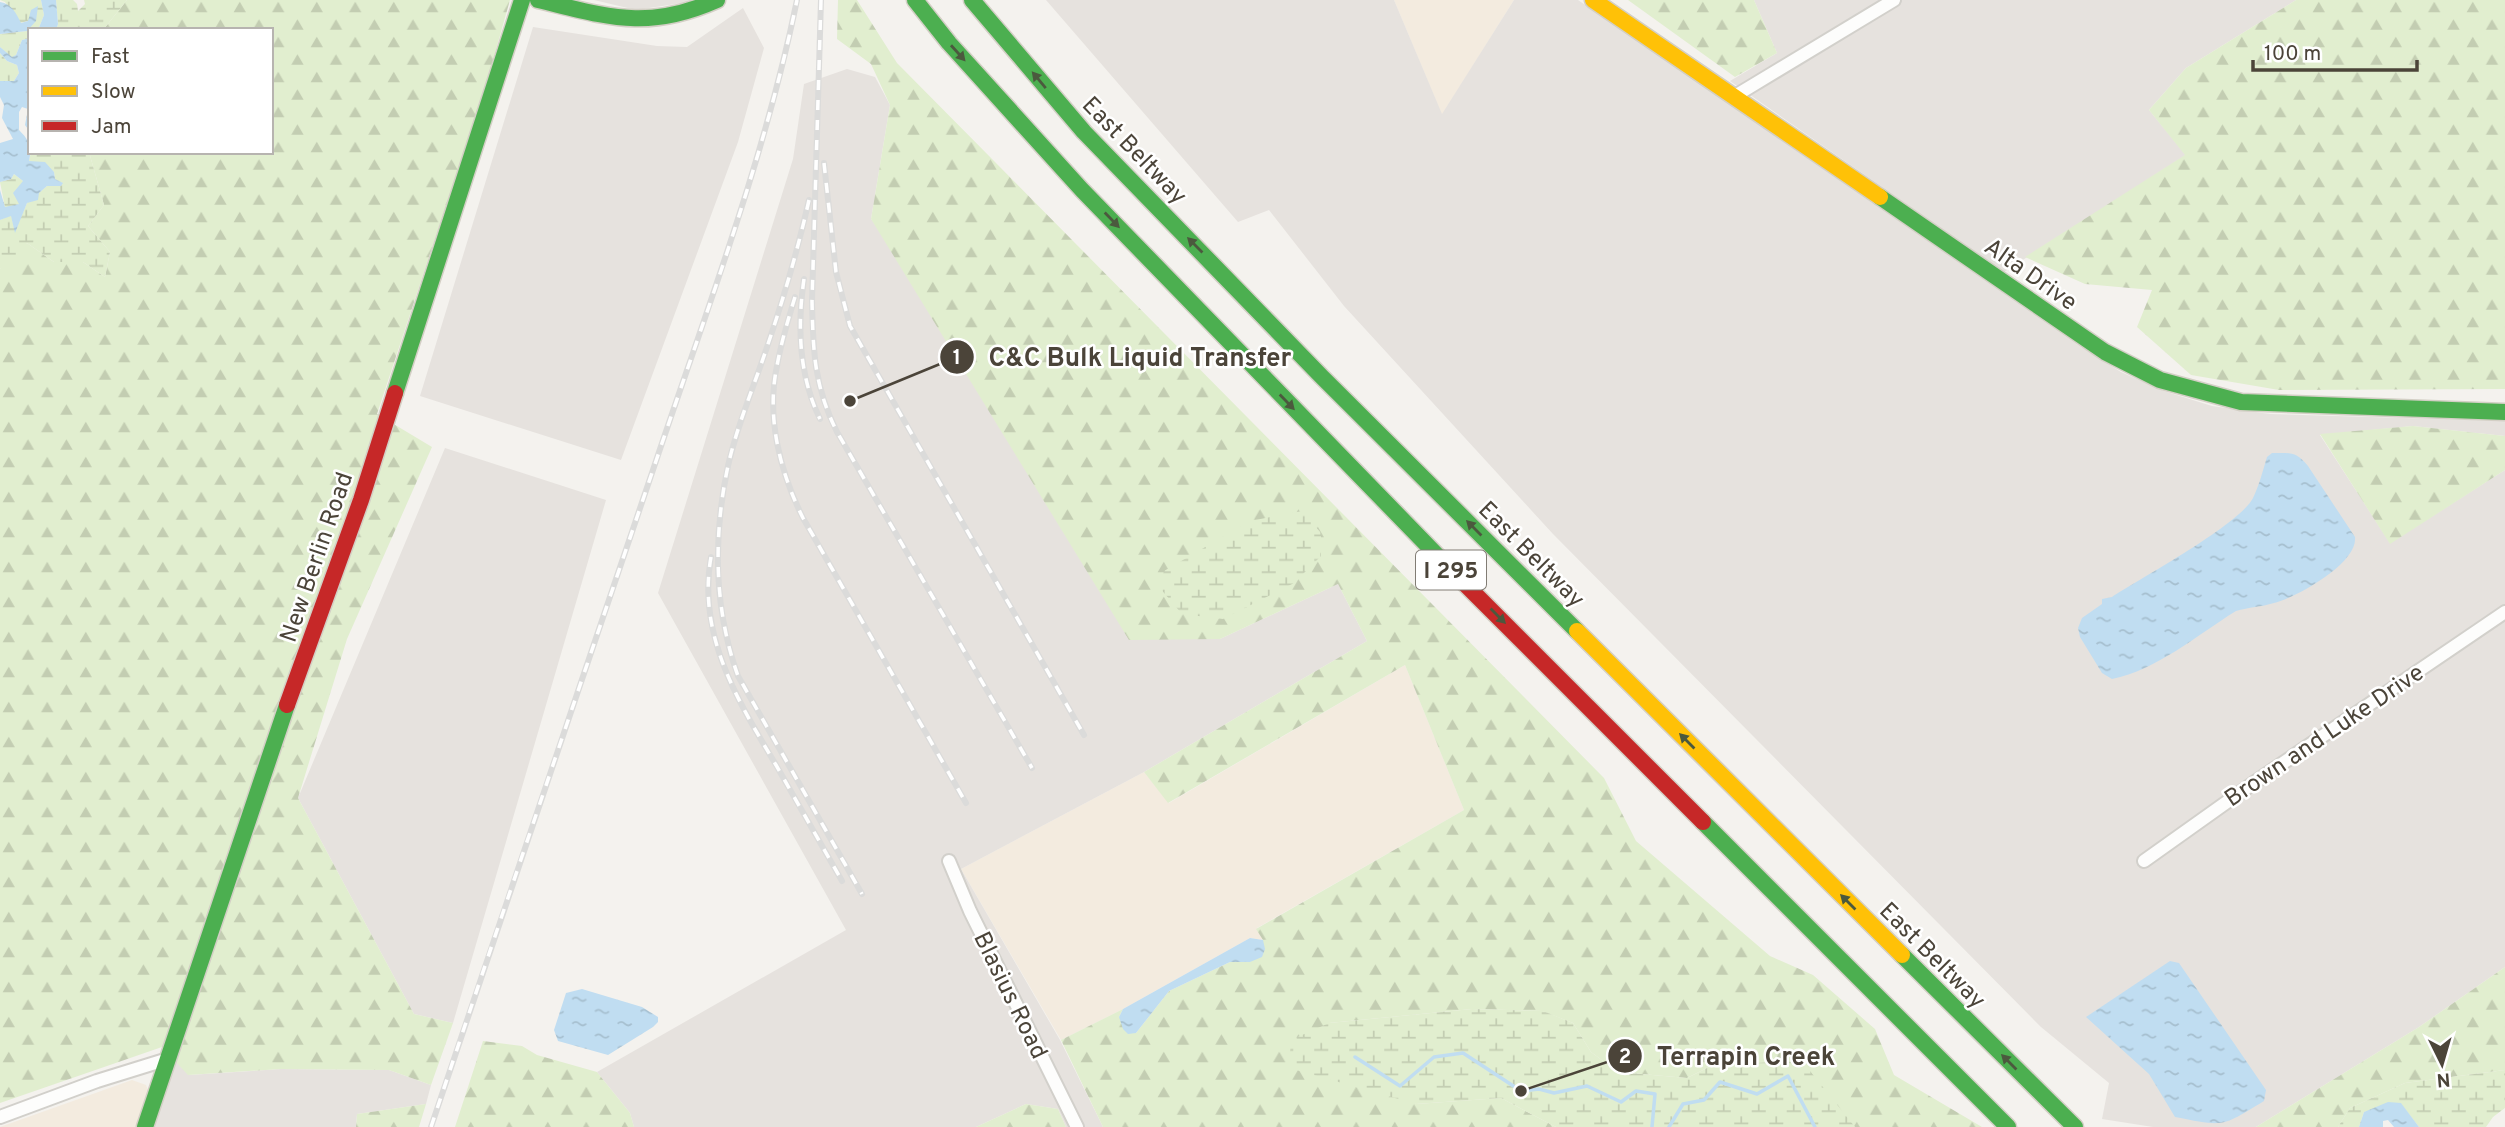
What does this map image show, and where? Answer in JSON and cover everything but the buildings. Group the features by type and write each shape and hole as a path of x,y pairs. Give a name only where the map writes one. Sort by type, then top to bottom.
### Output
{"main road":[{"name":"New Berlin Road","path":"145,1127 291,694 361,500 522,0"},
{"path":"538,0 611,18 647,21 698,10 717,0"},
{"name":"I 295","path":"915,0 949,43 1082,190 1378,497 1646,762 2006,1125"},
{"name":"East Beltway","path":"972,0 1084,132 1322,377 2075,1127"},
{"name":"Alta Drive","path":"1593,0 2093,344 2160,380 2241,402 2505,412"}],"street":[{"path":"1735,96 1894,0"},
{"name":"Brown and Luke Drive","path":"2144,861 2505,612"},
{"name":"Blasius Road","path":"948,861 1077,1127"},
{"path":"0,1117 118,1074 168,1059"}],"shaded area":[{"path":"594,0 702,0 636,10"},
{"path":"1046,0 1394,0 1442,114 1514,0 1578,0 2121,372 2164,391 2212,406 2270,414 2505,421 2505,436 2413,426 2320,435 2390,543 2505,470 2505,967 2419,1027 2256,1127 2153,1127 2102,1119 2109,1083 2041,1027 1553,534 1344,306 1269,210 1238,222"},
{"path":"1394,0 1514,0 1442,115"},
{"path":"1754,0 2296,0 2186,68 2149,110 2186,155 2004,272 1730,81 1777,53"},
{"path":"743,8 764,48 738,142 621,460 420,396 533,27 657,46 687,47"},
{"path":"847,69 875,77 890,105 871,219 1220,639 1338,584 1367,641 1144,772 961,869 1060,1040 1103,1127 1066,1127 1058,1109 1026,1104 976,1127 634,1127 630,1113 597,1072 846,930 658,593 793,159 804,84"},
{"path":"445,448 606,500 453,1023 414,1014 298,798"},
{"path":"1405,665 1464,810 1257,928 1263,940 1250,938 1123,1009 1061,1040 961,869 1144,772 1169,803"},
{"path":"176,1061 189,1075 281,1069 389,1070 431,1085 426,1104 357,1114 356,1127 154,1127"},
{"path":"132,1080 146,1085 150,1095 140,1127 0,1127"}],"green space":[{"path":"0,0 41,0 44,15 39,28 28,28 28,38 22,40 12,58 0,47 0,34 27,31 28,21 20,23 5,2"},
{"path":"56,0 73,0 78,11 85,4 84,0 127,0 105,28 57,28"},
{"path":"127,0 510,0 486,85 377,414 432,447 347,639 298,798 414,1014 453,1023 431,1085 389,1070 281,1069 188,1075 162,1047 0,1103 0,269 27,243 54,262 83,262 105,277 110,252 88,226 104,205 90,154 273,154 273,28 105,28"},
{"path":"838,0 857,0 897,63 1604,778 1636,841 1770,956 1813,975 1875,1029 1894,1075 1982,1127 1855,1127 1711,1066 1687,1078 1618,1072 1591,1052 1573,1023 1542,1011 1472,1009 1329,1023 1416,1104 1501,1098 1556,1127 1103,1127 1061,1040 1123,1009 1119,1017 1136,1033 1169,991 1230,962 1250,962 1263,940 1256,929 1464,810 1405,665 1168,803 1144,772 1367,641 1338,584 1220,639 1129,640 871,219 890,105 871,64 837,39"},
{"path":"1628,0 1754,0 1777,53 1735,77"},
{"path":"2296,0 2505,0 2505,389 2279,390 2191,375 2137,327 2152,290 2085,284 2025,257 2185,155 2149,110 2186,68"},
{"path":"0,53 7,61 17,65 19,73 14,81 0,81"},
{"path":"31,154 90,154 104,205 88,226 110,252 105,277 83,262 54,262 27,243 18,258 0,269 0,220 11,215 15,231 27,203 47,186 61,186 62,183 55,179 54,172 29,161"},
{"path":"14,174 23,181 20,204 5,208 0,182 11,179"},
{"path":"2413,426 2505,436 2505,470 2390,544 2320,434"},
{"path":"1302,511 1321,533 1321,556 1294,583 1223,619 1182,614 1159,587 1164,571 1250,521"},
{"path":"2505,967 2505,1070 2405,1083 2350,1108 2338,1127 2256,1127 2419,1027"},
{"path":"1472,1009 1543,1011 1573,1023 1591,1052 1618,1072 1687,1078 1711,1066 1788,1061 1810,1071 1855,1127 1556,1127 1501,1098 1416,1104 1289,1068 1291,1040 1329,1023"},
{"path":"483,1041 522,1046 537,1055 597,1072 630,1113 634,1127 455,1127"},
{"path":"2505,1070 2505,1108 2493,1117 2486,1127 2419,1127 2401,1104 2364,1112 2359,1127 2338,1127 2350,1108 2405,1083"},
{"path":"426,1104 419,1127 356,1127 357,1114"},
{"path":"1026,1104 1058,1109 1066,1127 976,1127"}],"water":[{"path":"41,0 56,0 57,28 39,28 44,15"},
{"path":"0,2 11,7 21,23 28,21 31,10 38,6 36,21 27,31 0,34"},
{"path":"28,38 28,109 22,107 19,112 19,130 28,142 29,161 45,162 54,172 55,179 63,183 61,186 47,186 39,193 38,200 27,203 15,233 11,216 0,220 0,190 5,207 19,204 13,193 23,181 14,174 11,179 0,182 0,143 13,139 2,118 4,105 0,97 0,81 14,81 19,73 17,65 7,61 0,53 0,47 12,57 16,55 22,40"},
{"path":"2272,453 2292,454 2308,466 2355,537 2347,557 2324,578 2297,594 2274,603 2236,611 2145,668 2112,679 2102,673 2080,637 2078,628 2082,618 2102,604 2102,599 2112,597 2188,550 2244,509 2253,498 2267,457"},
{"path":"1250,938 1263,940 1265,949 1262,957 1250,962 1230,962 1169,991 1136,1033 1128,1034 1123,1029 1119,1017 1123,1009"},
{"path":"2170,961 2179,963 2266,1090 2264,1101 2230,1120 2214,1123 2175,1117 2149,1074 2086,1017"},
{"path":"582,989 642,1007 658,1017 658,1022 608,1055 558,1041 554,1030 566,993"},
{"path":"2388,1102 2401,1103 2419,1127 2394,1127 2388,1120 2383,1121 2383,1127 2359,1127 2364,1112"}],"waterway":[{"path":"1355,1057 1400,1086 1434,1057 1463,1053 1521,1091 1539,1089 1554,1093 1587,1086 1621,1102 1636,1091 1655,1094 1652,1127"},
{"path":"1669,1127 1683,1104 1704,1100 1720,1082 1757,1094 1788,1076 1815,1127"}],"railway":[{"path":"431,1127 734,232 769,117 797,0"},
{"path":"821,0 812,301 814,352 819,384 837,432 1032,768"},
{"path":"824,163 836,272 850,326 1084,735"},
{"path":"809,200 785,291 728,466 718,546 720,599 738,676 862,894"},
{"path":"804,279 800,333 802,351 808,386 820,419"},
{"path":"795,297 779,357 773,405 777,444 788,482 803,518 966,803"},
{"path":"711,557 708,586 710,613 724,666 748,716 842,881"}],"traffic: fast":[{"path":"395,393 522,0"},
{"path":"538,0 586,12 628,18 669,15 717,0"},
{"path":"915,0 949,43 1082,190 1463,582"},
{"path":"972,0 1084,132 1322,377 1577,631"},
{"path":"1880,197 2105,352 2160,380 2241,402 2505,412"},
{"path":"145,1127 287,705"},
{"path":"1703,822 2008,1127"},
{"path":"1902,955 2075,1127"}],"traffic: slow":[{"path":"1593,0 1880,197"},
{"path":"1577,631 1902,955"}],"traffic: jam":[{"path":"287,705 361,500 395,393"},
{"path":"1463,582 1703,822"}],"place":[{"name":"C&C Bulk Liquid Transfer","path":"850,401"},
{"name":"Terrapin Creek","path":"1521,1091"}]}
